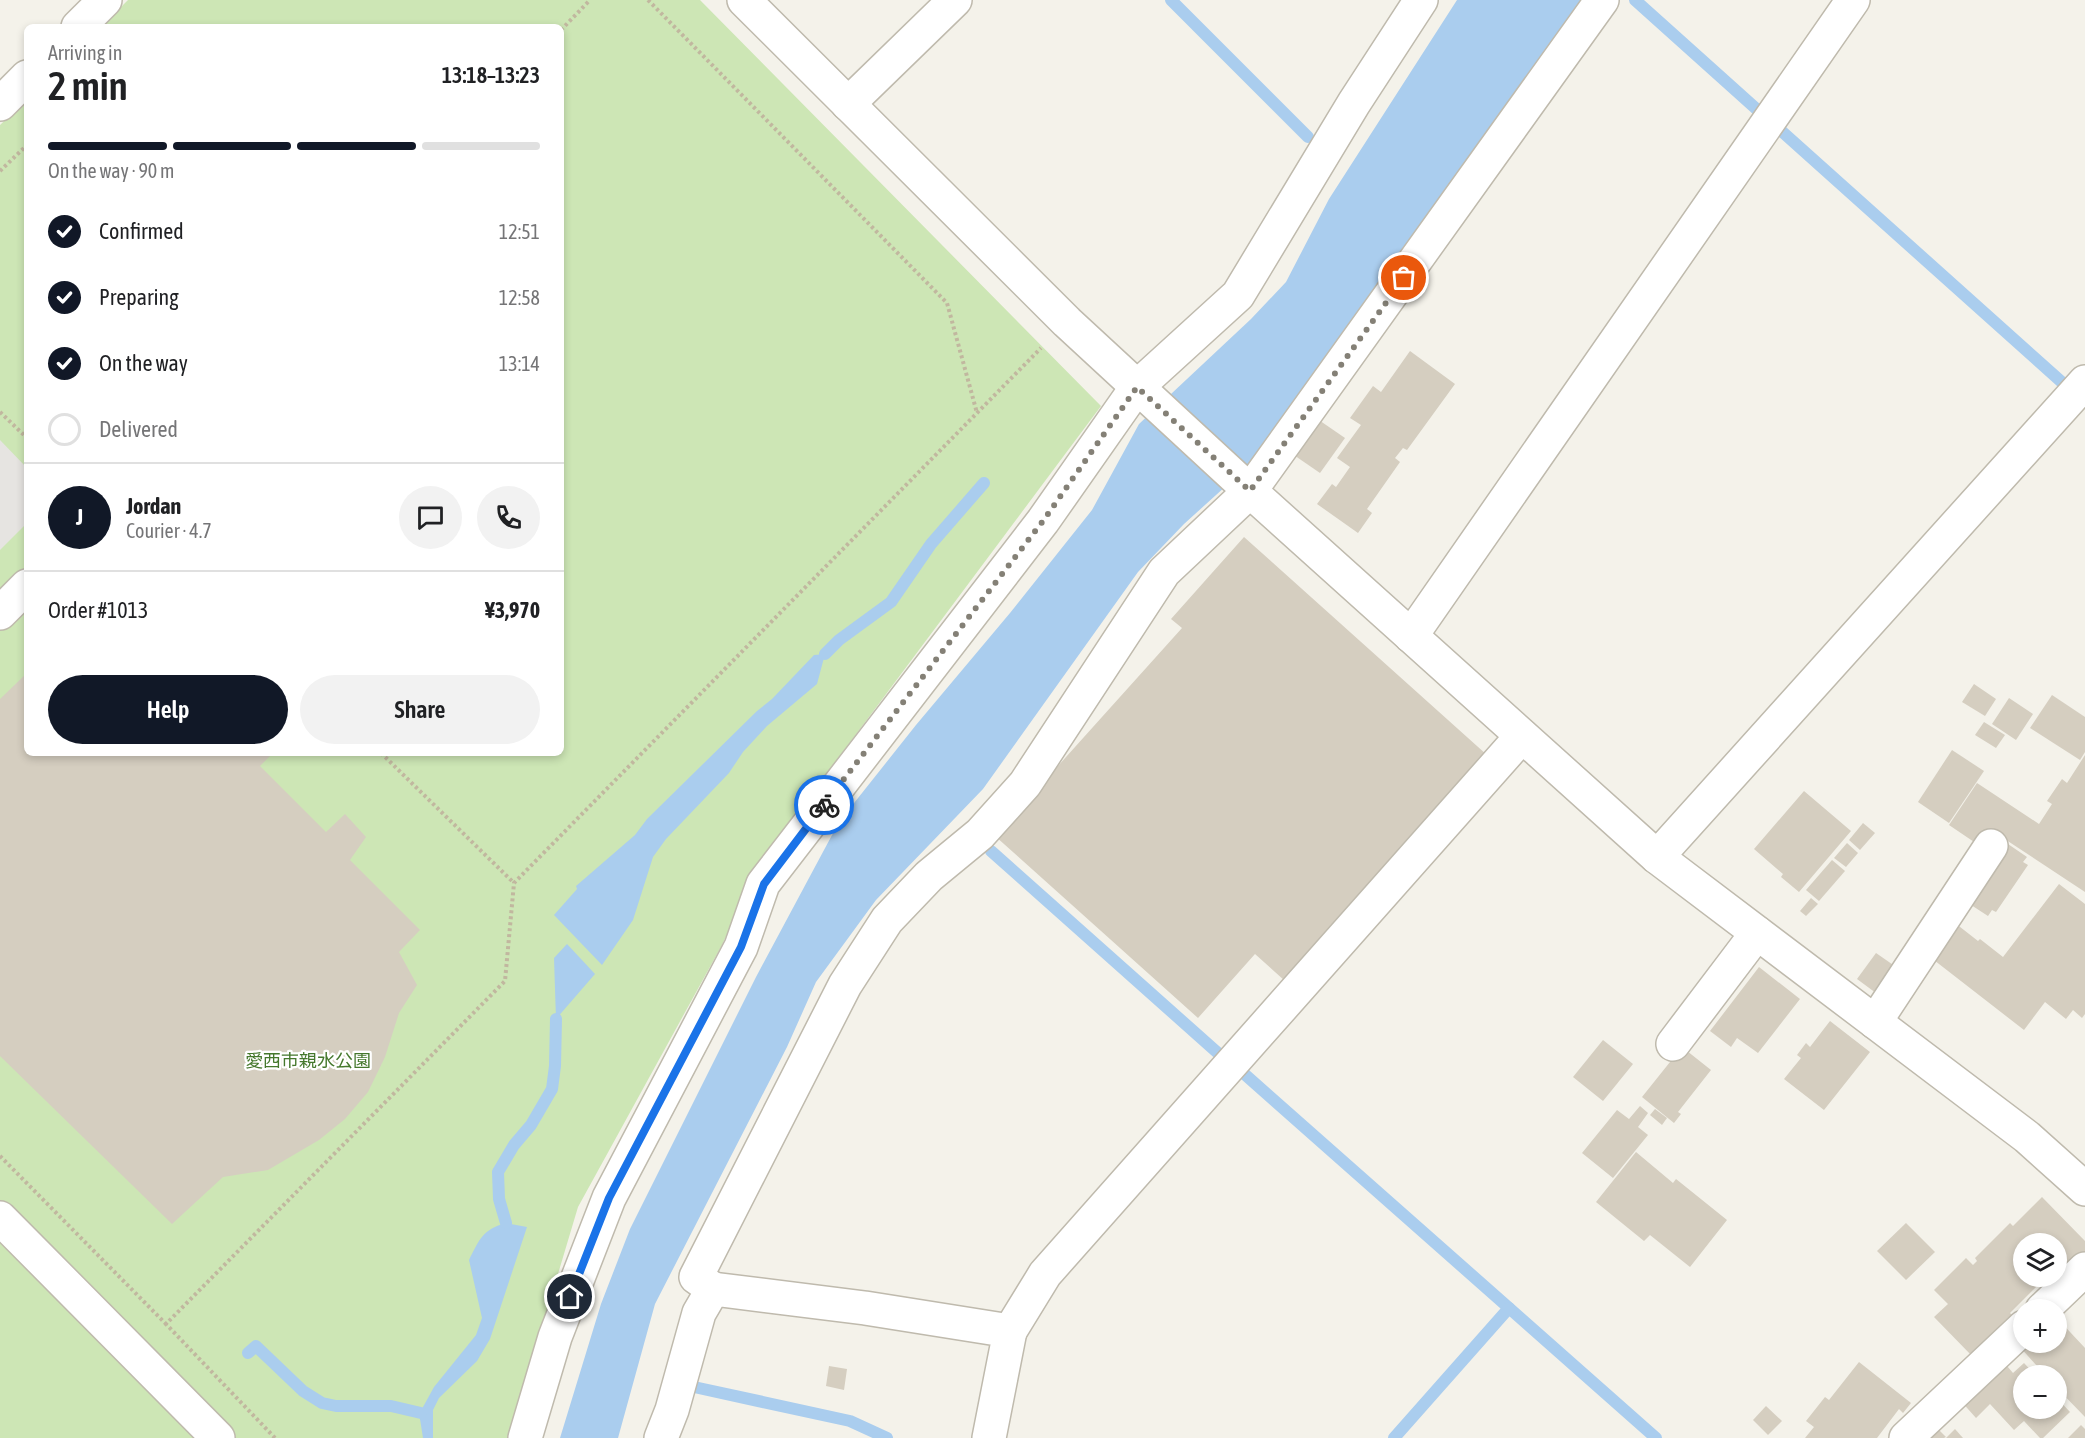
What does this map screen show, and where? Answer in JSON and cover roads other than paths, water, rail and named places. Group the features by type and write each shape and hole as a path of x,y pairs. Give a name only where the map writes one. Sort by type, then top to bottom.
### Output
{"street":[{"path":"81,24 105,0"},
{"path":"744,0 1067,322 1247,488 1657,857 2026,1137 2085,1189"},
{"path":"848,104 955,0"},
{"path":"525,1438 555,1337 609,1198 741,947 764,884 1141,391 1238,295 1354,103 1421,0"},
{"path":"1010,1331 865,1308 712,1289 696,1277 845,985 887,920 929,876 980,834 1024,784 1164,572 1247,488 1602,0"},
{"path":"1411,636 1853,0"},
{"path":"0,104 24,81"},
{"path":"1657,857 2085,382"},
{"path":"0,613 24,589"},
{"path":"989,1438 1010,1331 1045,1274 1522,736"},
{"path":"1875,1022 1991,846"},
{"path":"1673,1044 1757,933"},
{"path":"0,1218 218,1438"},
{"path":"2054,1299 2085,1269"},
{"path":"662,1438 699,1313 712,1289"},
{"path":"1906,1438 2013,1337"}],"water":[{"path":"1457,0 1586,0 1258,457 1184,524 1138,572 983,789 876,900 816,982 787,1047 655,1304 618,1438 560,1438 601,1304 630,1229 756,977 839,822 1092,510 1139,424 1251,319 1286,282 1329,199"},
{"path":"825,654 817,684 767,726 743,752 729,773 666,839 653,857 633,920 602,965 554,915 577,889 576,886 635,835 647,819 772,699 814,655"},
{"path":"567,944 595,974 556,1019 554,958"},
{"path":"506,1223 527,1227 490,1339 477,1361 439,1398 433,1410 433,1438 423,1438 420,1419 423,1407 434,1387 476,1335 482,1318 469,1260 487,1232"}],"waterway":[{"path":"1171,0 1308,137"},
{"path":"1635,0 1762,114"},
{"path":"1778,128 2065,385"},
{"path":"825,654 839,640 891,602 931,544 984,483"},
{"path":"991,851 1219,1054"},
{"path":"506,1223 499,1199 498,1172 514,1145 531,1125 552,1089 556,1019"},
{"path":"1241,1071 1656,1438"},
{"path":"1394,1438 1509,1308"},
{"path":"248,1353 256,1346 303,1391 322,1403 336,1406 391,1406 421,1413"},
{"path":"694,1387 850,1421 887,1438"}],"park label":[{"name":"愛西市親水公園","path":"308,1060"}]}
